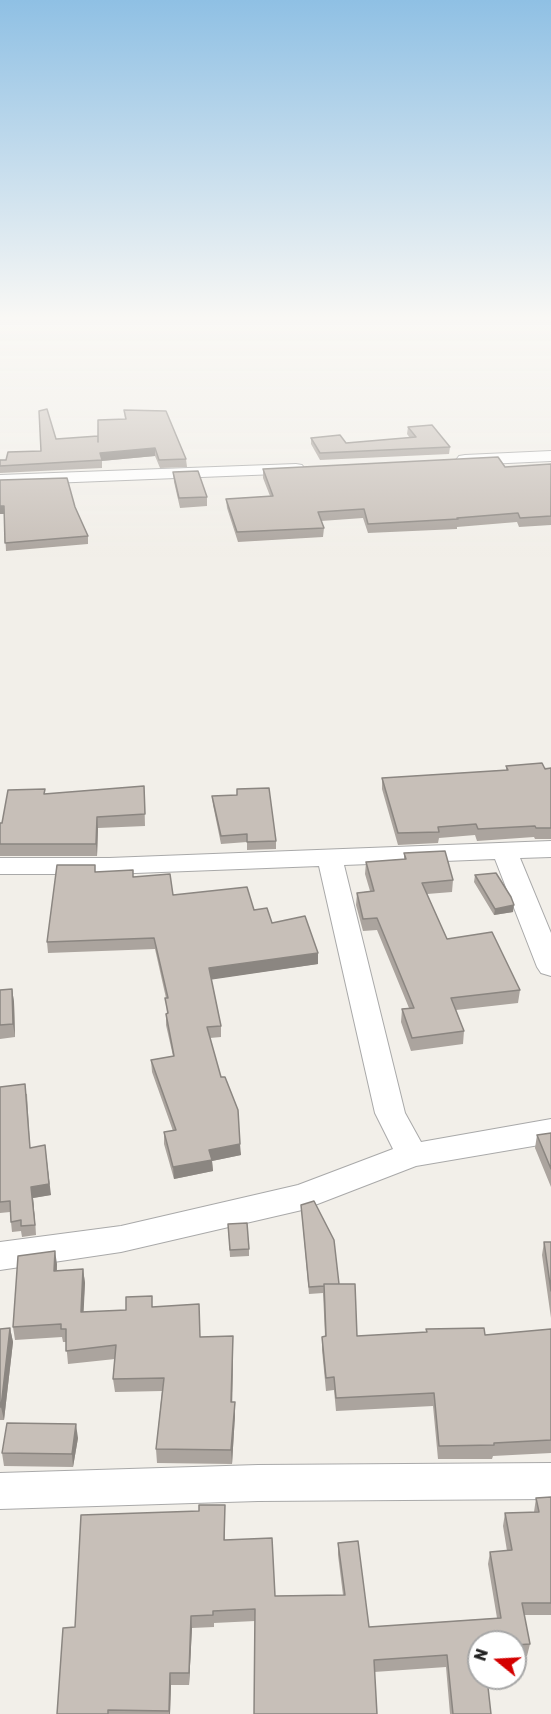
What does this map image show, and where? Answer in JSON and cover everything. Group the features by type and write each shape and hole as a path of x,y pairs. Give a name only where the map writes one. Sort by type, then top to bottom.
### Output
{"street":[{"path":"452,461 551,456"},
{"path":"0,480 315,468"},
{"path":"0,866 109,866 551,849"},
{"path":"505,851 551,967"},
{"path":"330,858 390,1113 412,1155"},
{"path":"0,1256 121,1239 302,1197 412,1155 551,1131"},
{"path":"0,1491 258,1483 551,1481"}],"building":[{"path":"47,409 56,439 98,436 98,420 126,419 124,410 166,411 186,459 159,460 155,448 100,453 102,460 0,466 0,460 6,460 8,452 41,451 39,411"},
{"path":"432,425 450,447 320,453 311,438 340,435 346,443 416,437 408,427"},
{"path":"498,457 505,467 551,464 551,516 520,518 518,513 368,524 364,509 318,512 324,528 237,532 226,499 273,496 263,469"},
{"path":"198,471 207,497 179,498 173,472"},
{"path":"67,478 75,507 88,536 5,543 4,506 0,506 0,480"},
{"path":"542,763 545,769 551,768 551,828 536,828 535,826 478,829 476,824 438,827 439,832 398,833 382,778 508,770 506,766"},
{"path":"144,786 145,814 97,817 96,844 0,844 0,823 2,823 8,790 45,789 44,794"},
{"path":"269,788 276,841 247,842 247,834 221,836 212,796 237,795 237,789"},
{"path":"445,851 453,880 422,883 447,939 492,932 520,990 451,998 464,1031 412,1038 402,1009 414,1008 377,918 363,919 357,893 374,891 366,862 406,859 404,853"},
{"path":"57,865 95,865 95,872 133,870 133,877 170,874 173,895 247,887 254,910 267,908 272,923 305,916 318,953 209,968 221,1026 207,1027 221,1077 225,1077 238,1110 240,1144 209,1150 212,1160 173,1167 164,1132 176,1130 151,1060 174,1056 166,1014 168,1013 165,998 168,998 154,938 47,942"},
{"path":"496,873 514,905 495,909 475,875"},
{"path":"12,989 13,1024 0,1025 0,990"},
{"path":"25,1084 30,1148 45,1145 49,1184 31,1187 35,1225 21,1226 21,1220 11,1222 10,1201 0,1202 0,1087"},
{"path":"551,1133 551,1169 537,1135"},
{"path":"314,1201 334,1240 339,1284 309,1287 301,1205"},
{"path":"247,1223 249,1249 230,1250 228,1224"},
{"path":"544,1242 551,1242 551,1291"},
{"path":"55,1251 54,1271 83,1269 81,1312 126,1310 126,1297 152,1296 152,1307 199,1304 200,1337 233,1336 231,1402 235,1402 231,1450 156,1449 164,1378 113,1379 116,1345 66,1351 66,1329 61,1329 61,1324 13,1327 18,1256"},
{"path":"324,1284 355,1284 357,1336 427,1332 426,1329 484,1328 485,1335 551,1329 551,1440 494,1443 494,1445 439,1446 434,1393 336,1398 334,1377 326,1378 322,1337 326,1336"},
{"path":"10,1328 1,1407 0,1407 0,1329"},
{"path":"7,1423 76,1424 72,1454 2,1453"},
{"path":"551,1497 551,1603 522,1603 530,1644 527,1644 527,1630 467,1630 467,1690 488,1690 491,1714 453,1714 447,1655 374,1660 377,1714 254,1714 255,1609 213,1611 213,1615 191,1616 189,1673 170,1673 169,1711 108,1710 108,1714 57,1714 63,1628 75,1627 81,1515 199,1511 199,1505 225,1505 224,1540 272,1538 275,1596 345,1595 338,1543 358,1541 369,1627 501,1618 490,1552 512,1550 505,1513 539,1512 536,1498"}]}
